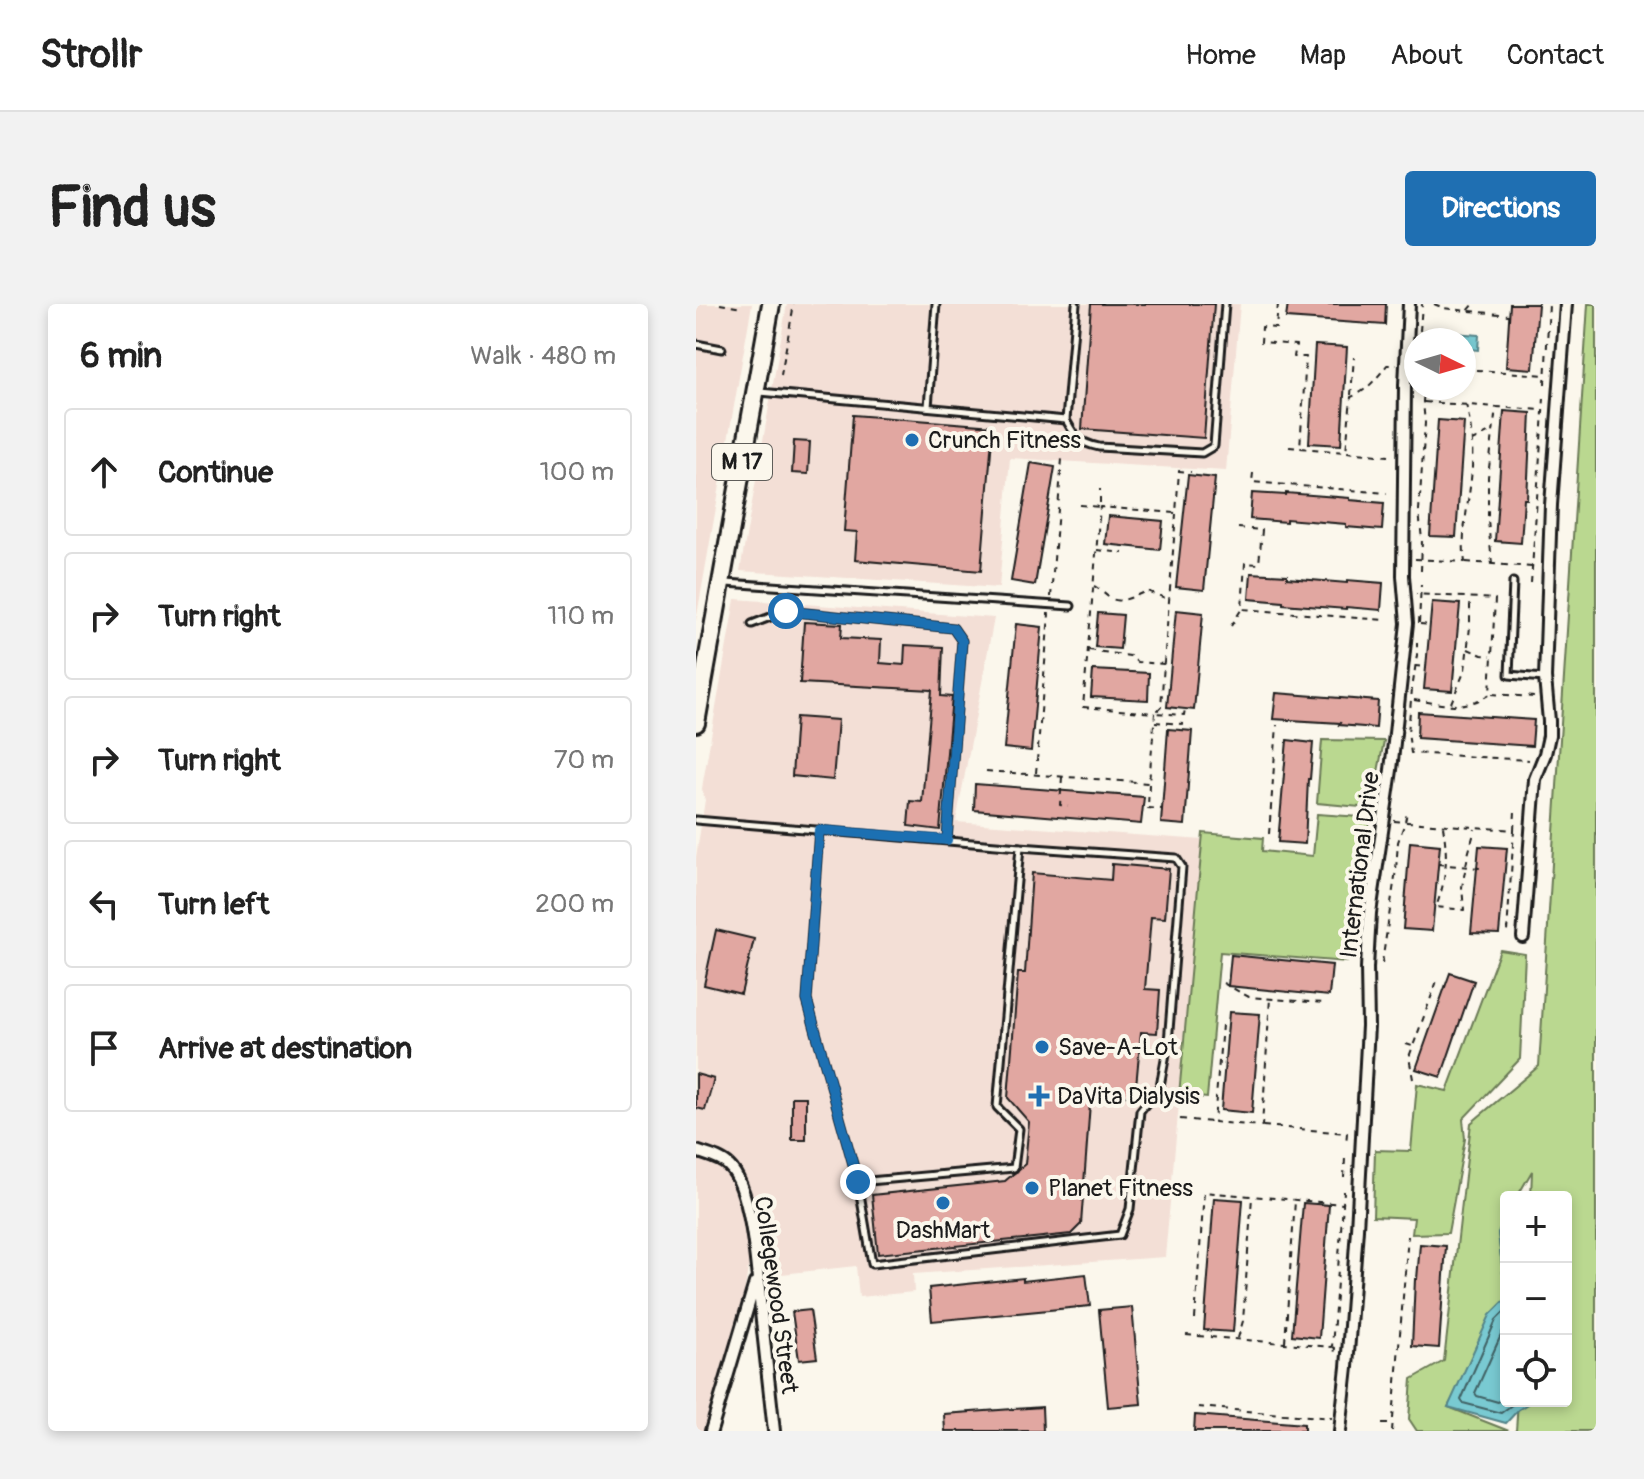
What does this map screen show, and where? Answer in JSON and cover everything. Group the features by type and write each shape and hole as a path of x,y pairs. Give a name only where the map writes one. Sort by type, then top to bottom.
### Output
{"main road":[{"name":"M 17","path":"696,723 771,304"}],"street":[{"name":"International Drive","path":"1340,1431 1357,1229 1368,1026 1370,913 1407,631 1403,576 1409,304"},
{"path":"1523,937 1535,779 1549,736 1545,678 1551,505 1566,304"},
{"name":"Collegewood Street","path":"696,1151 730,1166 740,1183 754,1250 774,1431"},
{"path":"711,1431 757,1277"}],"lane":[{"path":"928,407 936,304"},
{"path":"1076,304 1066,420 1075,437 1083,443 1099,447 1202,453 1214,446 1225,304"},
{"path":"696,344 722,349"},
{"path":"754,392 1066,420"},
{"path":"721,582 1071,606"},
{"path":"1513,582 1509,675 1545,678"},
{"path":"752,624 786,611 953,628 962,641 947,840"},
{"path":"696,820 1176,858 1182,867 1168,1043 1160,1086 1140,1111 1130,1209 1120,1235 872,1264 858,1182 807,1000 819,830"},
{"path":"858,1182 1014,1168 1019,1129 997,1107 1020,847"}],"path":[{"path":"720,304 742,308"},
{"path":"781,375 794,304"},
{"path":"1278,304 1276,328 1262,327 1261,342 1296,345 1294,357 1306,357 1300,448"},
{"path":"1420,328 1422,304"},
{"path":"1434,304 1444,308 1509,315"},
{"path":"1468,311 1474,304"},
{"path":"1545,384 1549,304"},
{"path":"1346,452 1354,357"},
{"path":"1351,397 1377,379 1387,365 1397,365"},
{"path":"1476,370 1545,375"},
{"path":"1531,583 1544,398"},
{"path":"1421,571 1419,511 1425,423 1423,402 1542,410"},
{"path":"1465,562 1462,544 1471,482 1471,425 1466,405"},
{"path":"1492,564 1488,477 1496,407"},
{"path":"1471,441 1493,430"},
{"path":"1289,447 1389,456"},
{"path":"1051,595 1062,459"},
{"path":"1162,809 1148,808 1154,722 1155,713 1161,707 1179,471 1191,472"},
{"path":"1253,473 1252,482 1387,493"},
{"path":"1100,489 1083,707 1184,715 1185,709"},
{"path":"1080,505 1176,513"},
{"path":"1231,626 1242,609 1245,563 1259,564 1262,530 1238,528"},
{"path":"1096,550 1123,553"},
{"path":"1410,559 1532,567"},
{"path":"1419,624 1421,584"},
{"path":"1093,586 1112,599 1122,600 1147,591 1169,599"},
{"path":"1411,594 1495,599 1490,694"},
{"path":"1450,704 1465,670 1469,599"},
{"path":"1242,609 1384,620"},
{"path":"1036,613 1049,614 1036,774"},
{"path":"1411,623 1431,625"},
{"path":"1417,637 1408,733 1411,753 1531,760 1530,769"},
{"path":"1468,649 1492,656"},
{"path":"1088,650 1130,656 1137,662 1164,664"},
{"path":"1411,666 1426,667"},
{"path":"1407,700 1467,705 1490,694 1537,698"},
{"path":"1154,722 1183,724 1182,730"},
{"path":"1269,834 1277,725"},
{"path":"1401,750 1411,750"},
{"path":"986,771 1149,783"},
{"path":"1062,776 1060,805 1068,806"},
{"path":"1507,932 1515,811"},
{"path":"1382,963 1398,842 1407,812"},
{"path":"1393,821 1514,830"},
{"path":"1443,826 1447,865 1443,891 1436,907 1464,910 1462,887 1476,828"},
{"path":"1438,864 1480,868"},
{"path":"1413,1079 1409,1057 1437,981"},
{"path":"1223,983 1249,997 1323,1003"},
{"path":"1262,1126 1270,998"},
{"path":"1214,1122 1222,1025"},
{"path":"1406,1044 1413,1046"},
{"path":"1180,1119 1347,1133 1346,1144"},
{"path":"1344,1177 1345,1158"},
{"path":"1334,1356 1335,1348 1332,1347 1344,1191"},
{"path":"1195,1319 1204,1192 1343,1204"},
{"path":"1238,1340 1243,1321 1252,1196"},
{"path":"1285,1343 1295,1200"},
{"path":"1392,1431 1408,1236"},
{"path":"1186,1335 1332,1347"},
{"path":"1198,1407 1334,1418"},
{"path":"1382,1424 1393,1424"}],"shaded area":[{"path":"696,304 752,304 696,621"},
{"path":"787,304 1240,304 1226,471 1010,458 999,588 740,571"},
{"path":"735,599 994,618 956,822 1203,840 1165,1257 913,1274 914,1292 859,1297 856,1266 763,1276 762,1263 749,1261 744,1295 705,1431 696,1431 696,857 705,800 703,782"}],"green space":[{"path":"1588,304 1596,304 1596,1431 1516,1431 1518,1407 1572,1407 1572,1191 1531,1191 1532,1171 1520,1191 1500,1191 1500,1310 1448,1407 1509,1431 1417,1431 1409,1419 1412,1379 1444,1361 1471,1123 1539,1066"},
{"path":"1322,740 1384,741 1371,808 1317,803"},
{"path":"1317,814 1361,817 1369,824 1351,921 1347,962 1220,952 1207,1098 1179,1095 1203,833 1263,838 1262,851 1313,856"},
{"path":"1500,950 1525,954 1520,1059 1463,1119 1465,1139 1448,1233 1412,1234 1414,1218 1373,1216 1375,1150 1411,1151 1417,1084 1447,1091"}],"water":[{"path":"1500,1305 1500,1407 1523,1407 1506,1423 1448,1407 1490,1315"}],"building":[{"path":"1091,304 1214,304 1204,438 1082,429"},
{"path":"1288,304 1386,304 1385,325 1286,318"},
{"path":"1510,304 1538,304 1533,369 1506,367"},
{"path":"1315,345 1347,347 1341,445 1309,443"},
{"path":"1504,411 1531,413 1527,499 1524,499 1521,543 1495,541"},
{"path":"853,415 993,426 981,571 855,560 857,532 844,531"},
{"path":"1438,420 1464,422 1456,537 1430,536"},
{"path":"794,441 810,442 808,474 792,473"},
{"path":"1031,463 1055,467 1035,585 1011,581"},
{"path":"1188,475 1215,478 1204,590 1176,587"},
{"path":"1252,493 1286,493 1384,503 1382,530 1286,519 1286,522 1250,519"},
{"path":"1108,516 1163,521 1160,550 1105,544"},
{"path":"1251,573 1347,583 1347,580 1383,583 1381,610 1249,599"},
{"path":"1432,602 1460,604 1452,691 1424,689"},
{"path":"1176,610 1203,613 1194,710 1167,707"},
{"path":"1098,613 1123,615 1120,649 1095,647"},
{"path":"804,622 842,624 841,638 881,640 880,663 904,665 905,645 943,647 941,696 952,697 940,830 908,826 910,801 922,802 932,690 800,683"},
{"path":"1016,624 1042,627 1031,751 1004,748"},
{"path":"1093,670 1149,673 1148,700 1091,697"},
{"path":"1276,693 1378,701 1376,728 1273,719"},
{"path":"1418,712 1534,720 1532,746 1417,738"},
{"path":"796,717 838,720 833,780 792,776"},
{"path":"1168,729 1192,731 1185,825 1161,823"},
{"path":"1287,740 1313,743 1305,844 1278,842"},
{"path":"975,784 1144,797 1141,824 974,810"},
{"path":"1410,842 1440,845 1432,931 1403,929"},
{"path":"1479,846 1507,848 1499,934 1471,933"},
{"path":"1112,864 1169,869 1165,918 1151,917 1145,989 1160,990 1157,1033 1141,1032 1135,1097 1098,1094 1097,1103 1090,1103 1081,1224 1071,1234 878,1254 872,1195 1005,1181 1025,1164 1029,1122 1008,1098 1018,973 1025,973 1032,873 1111,880"},
{"path":"716,930 754,939 741,994 704,985"},
{"path":"1231,955 1332,965 1329,996 1228,986"},
{"path":"1450,973 1474,981 1441,1077 1416,1069"},
{"path":"1229,1012 1260,1014 1252,1113 1221,1110"},
{"path":"696,1074 714,1079 705,1110 696,1108"},
{"path":"792,1097 806,1097 806,1140 792,1140"},
{"path":"1214,1198 1243,1200 1233,1332 1204,1330"},
{"path":"1303,1203 1329,1205 1319,1338 1292,1335"},
{"path":"1420,1244 1446,1246 1439,1348 1412,1346"},
{"path":"1086,1274 1090,1306 932,1321 929,1288"},
{"path":"1132,1307 1141,1404 1108,1407 1099,1310"},
{"path":"810,1310 817,1358 799,1360 792,1312"},
{"path":"1042,1407 1043,1431 945,1431 944,1414"},
{"path":"1195,1415 1304,1424 1304,1431 1194,1431"}],"place":[{"name":"Crunch Fitness","path":"912,440"},
{"name":"Save-A-Lot","path":"1042,1047"},
{"name":"DaVita Dialysis","path":"1039,1096"},
{"name":"Planet Fitness","path":"1032,1188"},
{"name":"DashMart","path":"943,1203"}],"route":[{"path":"786,611 953,628 962,641 947,840 819,830 807,1000 858,1182"}]}
